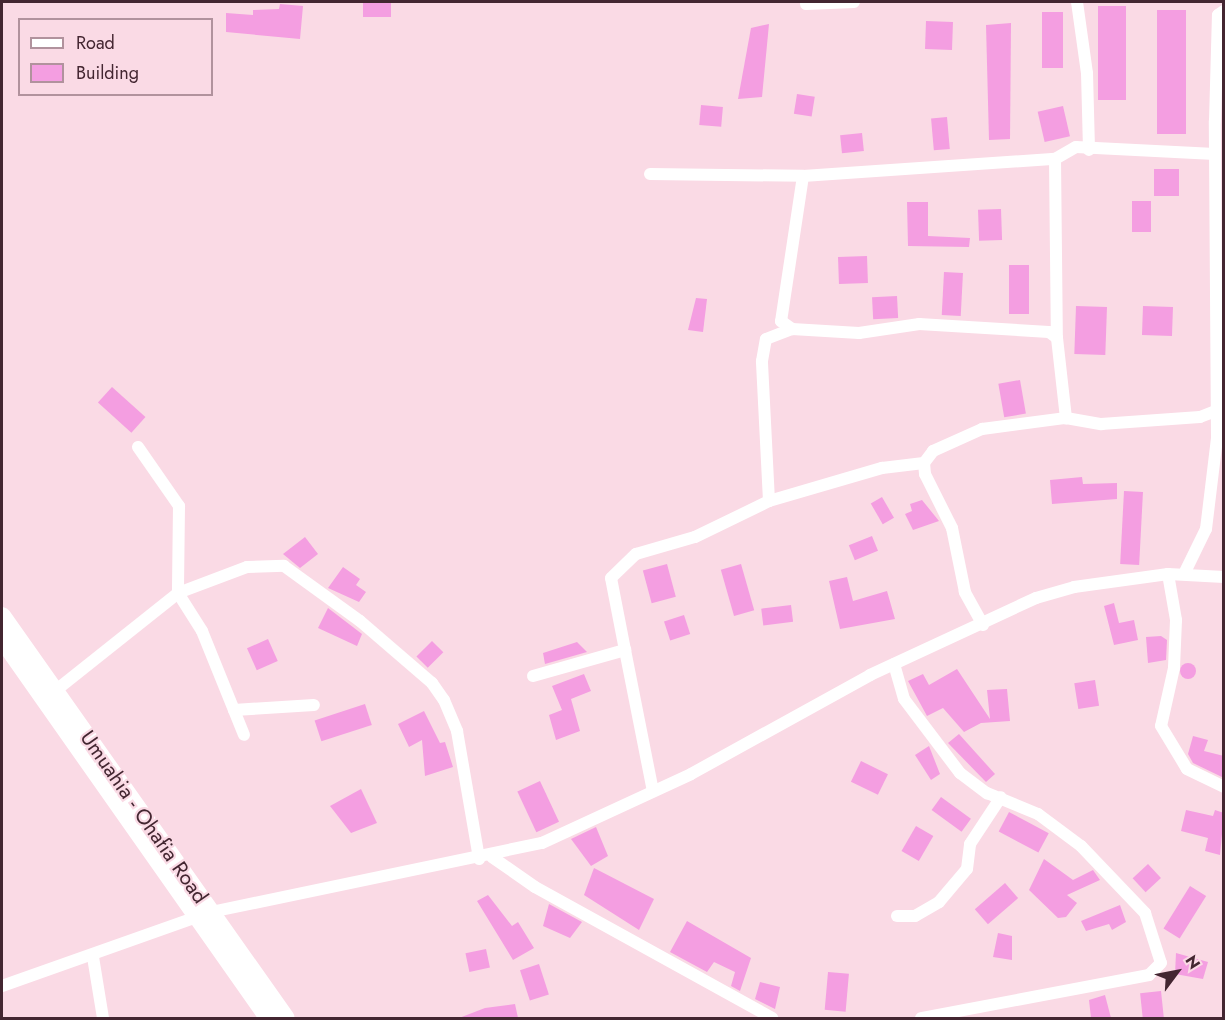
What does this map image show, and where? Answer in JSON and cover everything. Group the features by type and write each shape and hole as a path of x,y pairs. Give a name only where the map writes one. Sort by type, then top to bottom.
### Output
{"main road":[{"name":"Umuahia - Ohafia Road","path":"2,616 204,914 268,1018"},
{"name":"Umuahia - Ohafia Road","path":"2,639 204,914 286,1018"}],"street":[{"path":"806,4 854,2"},
{"path":"1077,2 1087,73 1089,150"},
{"path":"1185,572 1206,528 1216,411 1215,154 1219,121 1222,14"},
{"path":"650,174 803,176 1055,159 1076,147 1089,150 1215,154"},
{"path":"1055,159 1057,338 1066,418"},
{"path":"792,329 781,321 803,176"},
{"path":"769,501 762,361 766,339 792,329 859,333 919,324 1026,326 1057,338"},
{"path":"653,791 611,578 636,554 695,537 769,501 882,468 924,463 951,441 982,429 1066,418 1101,424 1200,417 1216,411"},
{"path":"138,447 179,506 178,593 202,631 244,735"},
{"path":"924,463 957,544 965,592 983,625"},
{"path":"55,691 178,593 247,567 284,566 432,683 457,731 486,858 772,1018"},
{"path":"2,986 93,957 204,914 486,858 542,843 653,791 894,664 1074,587 1185,572 1224,577"},
{"path":"1168,574 1176,620 1174,668 1161,726 1188,769 1224,787"},
{"path":"532,676 625,650"},
{"path":"894,664 904,699 921,726 960,773 1000,797 1038,814 1081,846 1145,913 1159,970 921,1018"},
{"path":"234,710 314,705"},
{"path":"897,916 915,916 939,902 967,869 970,844 1000,797"},
{"path":"93,957 103,1018"}],"building":[{"path":"363,2 391,2 391,17 363,17"},
{"path":"280,4 303,6 300,39 226,32 226,13 253,15 253,10 279,9"},
{"path":"1098,6 1126,6 1126,100 1098,100"},
{"path":"1157,10 1186,10 1186,134 1157,134"},
{"path":"1042,12 1063,12 1063,68 1042,68"},
{"path":"926,21 953,22 952,50 925,49"},
{"path":"1011,23 1010,139 989,140 986,25"},
{"path":"769,24 762,97 738,99 751,28"},
{"path":"797,94 815,97 812,117 794,114"},
{"path":"701,105 723,107 721,127 699,125"},
{"path":"1063,106 1070,136 1045,142 1038,112"},
{"path":"947,117 950,149 934,150 931,118"},
{"path":"862,133 864,151 842,153 840,135"},
{"path":"1154,169 1179,169 1179,196 1154,196"},
{"path":"1132,201 1151,201 1151,232 1132,232"},
{"path":"907,202 928,202 928,236 970,238 969,247 908,246"},
{"path":"1001,209 1002,240 979,241 978,210"},
{"path":"867,256 868,283 839,284 838,257"},
{"path":"1009,265 1029,265 1029,314 1009,314"},
{"path":"944,272 963,273 961,316 942,315"},
{"path":"897,296 898,318 873,319 872,297"},
{"path":"696,298 707,299 703,332 688,330"},
{"path":"1076,306 1107,307 1105,355 1074,354"},
{"path":"1143,306 1173,307 1172,336 1142,335"},
{"path":"1020,380 1026,413 1004,417 998,384"},
{"path":"112,387 145,417 131,433 98,403"},
{"path":"1082,477 1083,484 1117,483 1117,499 1052,504 1050,480"},
{"path":"1124,491 1143,492 1139,565 1120,564"},
{"path":"882,497 894,518 883,524 871,504"},
{"path":"922,500 939,521 913,530 905,514 912,511 910,504"},
{"path":"872,536 878,551 855,560 849,545"},
{"path":"305,537 318,554 300,568 283,554"},
{"path":"667,564 676,597 652,603 643,570"},
{"path":"741,564 754,610 734,616 721,570"},
{"path":"343,567 360,579 356,585 366,592 359,602 328,588"},
{"path":"847,577 853,601 887,591 895,619 840,629 829,581"},
{"path":"1114,603 1119,623 1134,620 1138,640 1114,645 1104,606"},
{"path":"791,605 793,622 763,626 761,609"},
{"path":"328,608 362,634 357,646 318,628"},
{"path":"684,615 690,634 670,641 664,621"},
{"path":"1161,636 1167,640 1166,660 1148,663 1146,637"},
{"path":"268,639 278,661 257,670 247,648"},
{"path":"432,641 443,652 428,668 416,657"},
{"path":"577,642 587,652 545,664 543,653"},
{"path":"1188,663 1194,665 1196,671 1194,677 1188,679 1182,677 1180,671 1182,665"},
{"path":"957,669 990,719 987,690 1007,689 1010,721 981,723 964,732 943,708 927,716 908,681 923,674 929,685"},
{"path":"584,674 591,691 571,699 580,731 556,740 549,715 562,710 552,686"},
{"path":"1095,680 1099,706 1078,709 1074,683"},
{"path":"365,704 372,725 321,741 315,720"},
{"path":"424,711 440,743 445,742 453,767 425,776 422,740 409,747 398,724"},
{"path":"959,734 995,774 986,782 948,743"},
{"path":"1193,736 1208,740 1204,751 1224,756 1224,778 1193,763 1188,754"},
{"path":"929,746 940,774 931,780 915,755"},
{"path":"861,761 888,774 878,795 851,782"},
{"path":"540,781 559,822 536,832 517,792"},
{"path":"361,789 377,823 351,833 330,806"},
{"path":"941,797 971,819 962,832 932,810"},
{"path":"1186,810 1213,816 1215,810 1224,813 1220,855 1205,851 1208,838 1181,831"},
{"path":"1009,812 1049,833 1038,853 999,831"},
{"path":"916,826 933,836 919,861 902,851"},
{"path":"596,827 608,856 591,866 571,839"},
{"path":"1044,859 1073,880 1093,870 1100,880 1067,895 1077,903 1066,917 1058,918 1029,890"},
{"path":"1148,864 1161,878 1146,892 1133,878"},
{"path":"594,868 654,899 639,930 584,895"},
{"path":"1005,883 1018,898 988,924 975,909"},
{"path":"1190,886 1206,896 1180,938 1164,928"},
{"path":"488,895 512,926 518,922 534,948 513,960 477,901"},
{"path":"549,904 582,922 570,938 543,926"},
{"path":"1120,905 1126,922 1112,930 1109,924 1086,931 1081,921"},
{"path":"687,921 751,958 740,991 731,986 735,972 714,962 707,972 670,952"},
{"path":"998,933 1012,936 1012,960 993,957"},
{"path":"486,949 490,968 469,972 465,953"},
{"path":"1176,953 1208,962 1203,979 1175,974"},
{"path":"539,964 549,994 530,1001 520,970"},
{"path":"828,972 849,974 846,1012 825,1010"},
{"path":"760,982 780,987 775,1009 755,999"},
{"path":"1161,991 1164,1018 1143,1018 1140,993"},
{"path":"1105,995 1111,1018 1091,1018 1089,1000"},
{"path":"515,1004 518,1018 459,1018 485,1008"}]}
